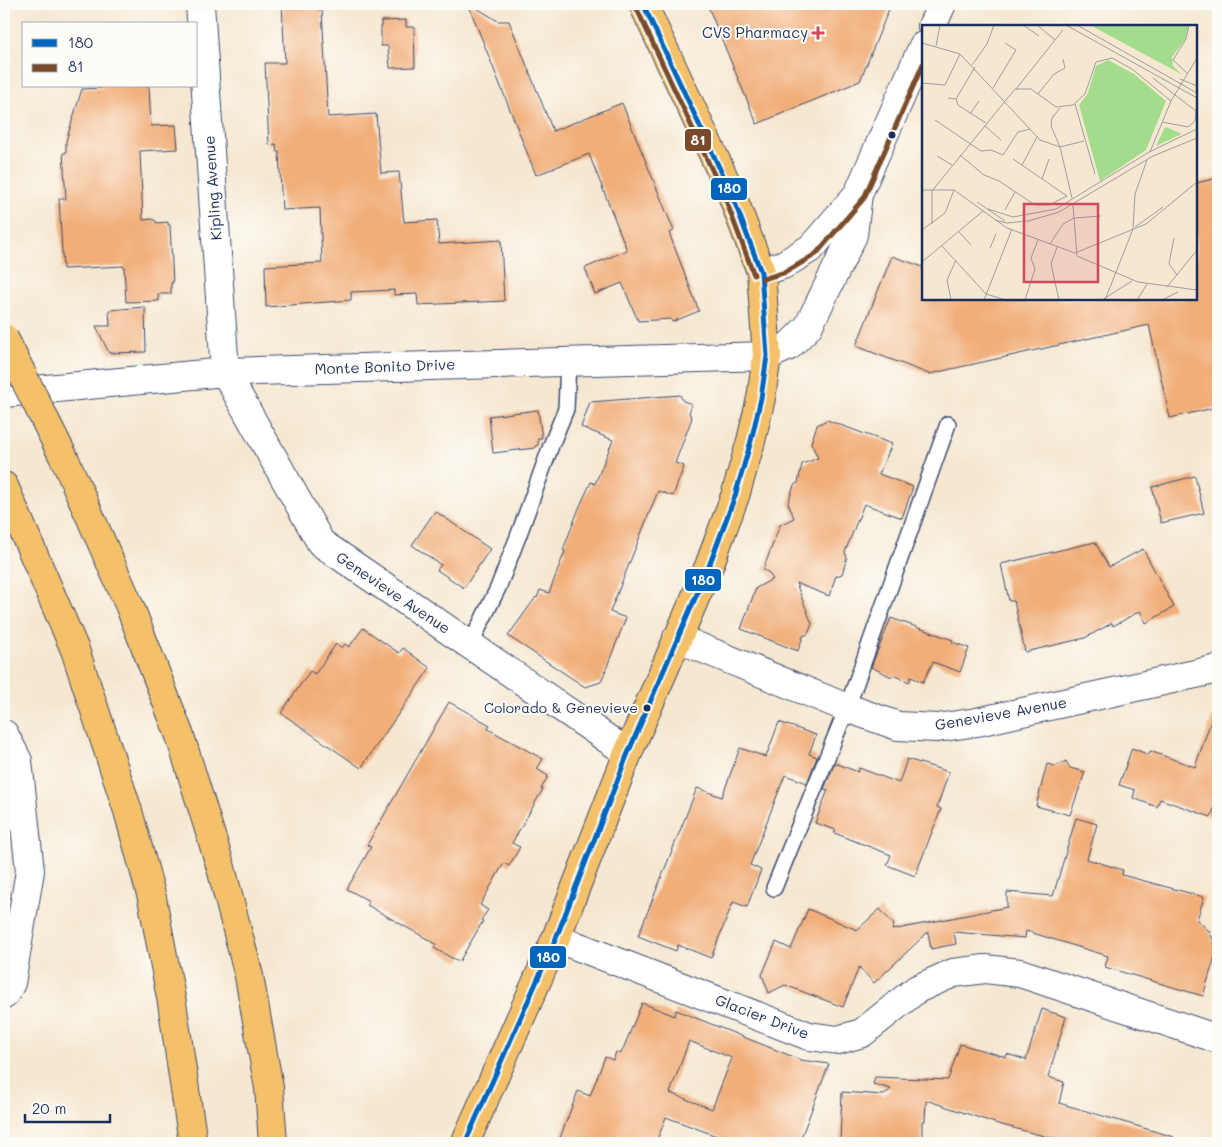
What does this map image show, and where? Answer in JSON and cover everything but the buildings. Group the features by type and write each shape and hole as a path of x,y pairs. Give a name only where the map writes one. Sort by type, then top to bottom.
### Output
{"main road":[{"path":"465,1143 556,938 628,753 709,566 735,496 752,441 767,356 760,272 732,194 644,4"},
{"path":"4,338 66,462 130,607 176,727 218,859 249,976 269,1088 273,1143"},
{"path":"4,486 75,650 128,812 152,898 172,1003 193,1143"}],"street":[{"name":"Kipling Avenue","path":"200,4 226,372"},
{"path":"932,25 942,4"},
{"path":"767,356 789,346 808,327 853,235 858,194 922,48"},
{"path":"760,272 783,265 811,248 858,194"},
{"name":"Monte Bonito Drive","path":"4,393 226,372 767,356"},
{"name":"Genevieve Avenue","path":"226,372 321,543 628,753"},
{"name":"Genevieve Avenue","path":"677,638 847,708 898,726 937,728 978,722 1218,669"},
{"path":"4,734 18,760 30,871 11,983 4,995"},
{"name":"Glacier Drive","path":"556,938 809,1036 838,1040 862,1032 917,989 953,973 985,969 1020,973 1218,1040"}],"lane":[{"path":"470,644 498,588 566,409 568,362"},
{"path":"774,888 847,708 948,424"}],"transit line":[{"name":"180","path":"465,1143 556,938 628,753 709,566 735,496 761,398 767,356 761,272 732,195 643,4"},
{"name":"81","path":"636,7 725,198 754,275"},
{"name":"81","path":"763,279 786,272 816,254 864,198 922,66"}],"place":[{"name":"CVS Pharmacy","path":"818,33"},
{"name":"Colorado & Genevieve","path":"647,708"}]}
